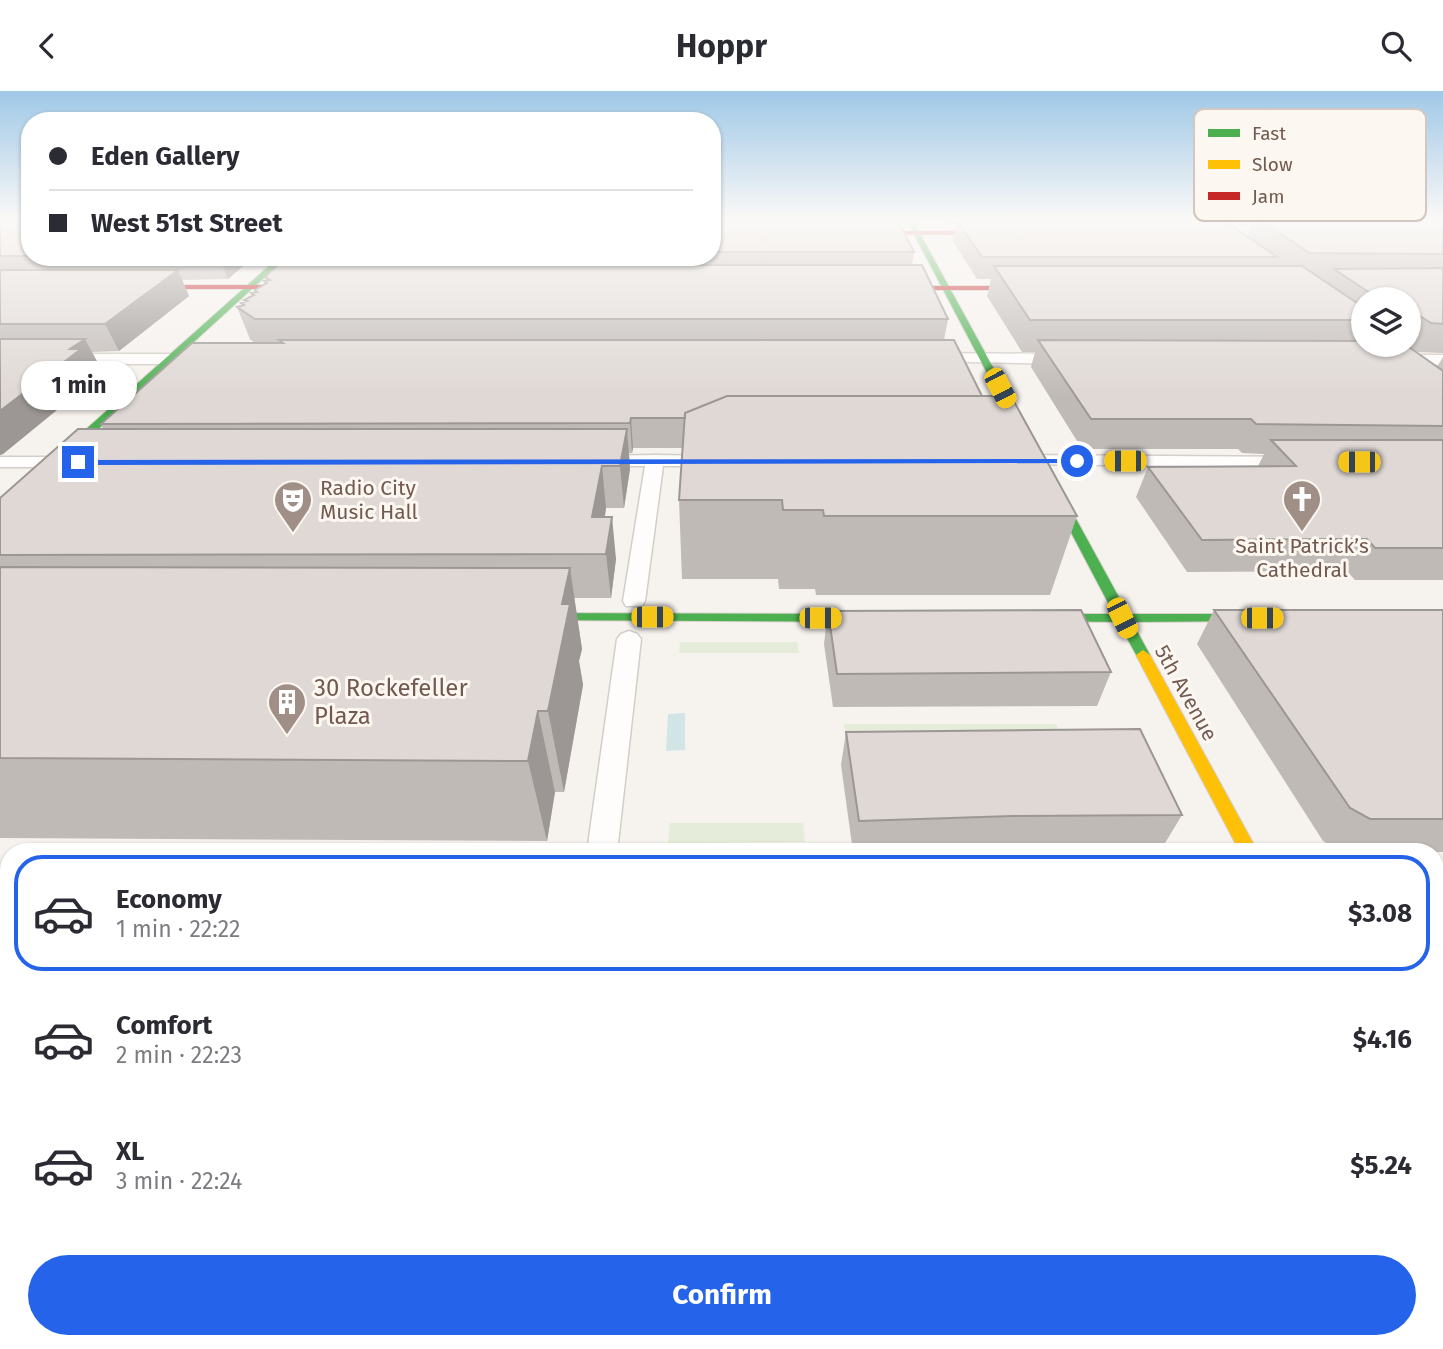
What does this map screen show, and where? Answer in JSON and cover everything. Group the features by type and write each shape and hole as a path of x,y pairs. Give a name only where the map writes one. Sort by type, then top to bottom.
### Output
{"main road":[{"path":"0,512 258,280"},
{"name":"5th Avenue","path":"943,280 1244,843"},
{"path":"123,288 321,287"},
{"path":"872,288 1054,288"},
{"path":"1384,357 1413,375"},
{"path":"505,617 895,618"},
{"path":"1022,618 1277,618"}],"street":[{"path":"1384,357 1443,359"},
{"path":"916,358 1083,359"},
{"path":"0,359 208,359"},
{"path":"634,601 655,460"},
{"path":"1002,460 1318,462"},
{"path":"577,461 730,461"},
{"path":"0,462 99,462"},
{"path":"603,843 629,639"}],"green space":[{"path":"680,642 797,642 799,653 679,653"},
{"path":"844,724 1056,724 1064,744 847,744"},
{"path":"670,823 803,823 805,842 668,843"}],"shaded area":[{"path":"685,713 685,750 666,751 668,714"}],"building":[{"path":"0,280 165,280 105,324 0,324"},
{"path":"929,280 948,319 255,319 237,307 244,305 241,303 254,295 251,293 257,292 255,290 267,283 264,281"},
{"path":"1003,280 1322,280 1351,299 1351,320 1030,320"},
{"path":"1350,280 1443,280 1443,324 1431,323 1421,317 1421,287 1361,287"},
{"path":"0,339 85,339 70,349 81,349 0,411"},
{"path":"279,340 954,340 982,396 727,396 685,413 685,418 631,418 630,423 101,424 192,343 283,343"},
{"path":"1038,340 1351,341 1351,357 1421,356 1443,371 1443,426 1256,424 1251,419 1091,419"},
{"path":"727,396 1011,396 1077,516 824,516 823,510 783,510 782,500 679,500 685,413"},
{"path":"78,429 627,429 620,466 602,466 592,517 612,517 606,554 0,555 0,498"},
{"path":"1271,440 1443,440 1443,548 1375,548 1367,539 1202,540 1148,467 1296,466"},
{"path":"0,567 570,568 562,604 570,604 548,711 538,711 528,761 0,758"},
{"path":"1081,610 1111,672 837,674 828,611"},
{"path":"1214,610 1443,610 1443,819 1370,819 1350,808"},
{"path":"1140,729 1182,815 1012,816 859,821 846,732"}],"traffic: fast":[{"path":"0,512 259,280"},
{"path":"942,280 1143,655"},
{"path":"526,617 877,618"},
{"path":"1034,618 1259,618"}],"traffic: slow":[{"path":"1143,655 1244,843"}],"traffic: jam":[{"path":"134,287 310,287"},
{"path":"883,288 1038,288"}],"place":[{"name":"Saint Patrick’s Cathedral","path":"1302,533"},
{"name":"Radio City Music Hall","path":"293,534"},
{"name":"30 Rockefeller Plaza","path":"287,736"}],"route":[{"path":"78,462 1077,461"}]}
